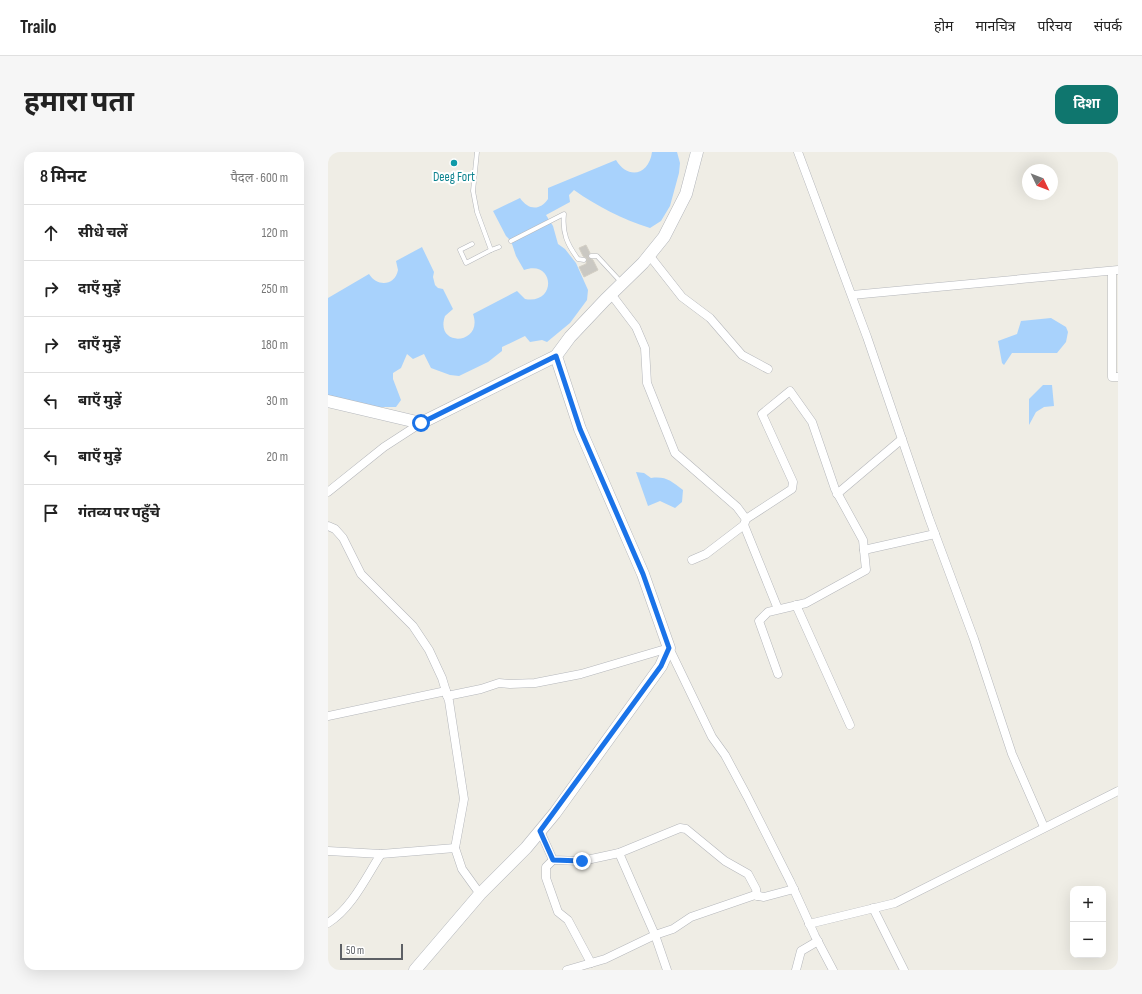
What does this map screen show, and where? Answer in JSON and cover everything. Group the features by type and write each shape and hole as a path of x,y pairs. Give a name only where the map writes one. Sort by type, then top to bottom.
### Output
{"main road":[{"path":"328,401 421,423 556,356 570,337 664,238 686,194 697,152"},
{"path":"414,970 480,894 540,831 661,666 669,648 643,574 580,429 556,356"}],"street":[{"path":"798,152 852,295 935,534 974,638 1012,754 1044,827"},
{"path":"649,255 682,297 710,318 742,355 768,369"},
{"path":"852,295 1115,270 1112,377 1118,376"},
{"path":"611,294 636,328 646,348 647,383 675,453 737,507 745,522 778,609"},
{"path":"692,560 706,554 745,522 792,489 793,482 762,414 790,391 812,422 837,494 862,540 866,570 806,603 768,612 759,621 778,674"},
{"path":"328,492 384,447 421,423"},
{"path":"837,494 902,439"},
{"path":"328,526 335,529 343,538 361,574 417,632 429,650 447,693 464,799 455,848 462,869 480,894"},
{"path":"864,550 935,534"},
{"path":"796,605 850,725"},
{"path":"328,716 447,693 481,689 499,683 535,683 581,674 669,648 712,737 725,755 747,796 833,970"},
{"path":"809,924 895,903 1118,791"},
{"path":"591,963 568,920 558,912 546,878 546,867 553,860 582,861 619,853 680,828 686,829 726,861 748,874 756,889 757,896"},
{"path":"540,831 553,860"},
{"path":"328,851 381,854 455,848"},
{"path":"619,853 655,935 667,970"},
{"path":"328,923 337,918 347,907 381,854"},
{"path":"567,970 605,959 655,935 673,929 691,917 757,896 764,897 794,889"},
{"path":"872,908 904,970"},
{"path":"796,970 801,951 818,941"}],"lane":[{"path":"477,152 473,191 477,212 491,250"},
{"path":"512,240 564,214 563,227 568,244 578,259 584,260"},
{"path":"472,244 460,250 466,263 499,247"},
{"path":"591,256 597,256 622,283"}],"water":[{"path":"652,152 677,152 680,163 679,173 670,206 661,221 650,228 610,212 574,190 569,195 570,202 546,215 553,226 558,244 565,249 576,263 588,290 587,300 570,323 547,342 542,340 530,342 525,336 502,347 502,351 488,362 459,376 450,375 431,368 424,354 413,359 407,354 401,368 393,373 393,379 401,400 396,407 364,407 328,397 328,298 369,274 376,281 381,283 390,282 398,270 396,261 422,247 434,272 433,277 435,285 438,288 443,289 453,309 445,316 443,326 446,334 452,338 459,339 466,337 472,332 475,324 473,314 517,291 525,299 535,299 543,295 547,290 548,283 546,276 542,271 534,268 524,270 516,256 511,241 506,236 493,211 520,198 530,207 534,208 541,206 548,199 548,188 616,160 626,170 637,172 647,166"},
{"path":"1051,318 1066,327 1068,332 1066,342 1057,353 1012,353 1004,365 1002,363 998,341 1017,334 1021,321"},
{"path":"1043,385 1052,385 1054,406 1044,407 1036,412 1029,425 1029,399"},
{"path":"636,472 644,473 651,478 661,478 672,482 683,490 682,502 675,508 660,501 648,506"}],"building":[{"path":"586,245 590,253 588,257 593,260 598,270 584,277 579,267 586,264 587,259 583,256 579,248"}],"place":[{"name":"Deeg Fort","path":"454,163"}],"route":[{"path":"421,423 556,356 580,429 643,574 669,648 661,666 555,813 540,831 553,860 582,861"}]}
